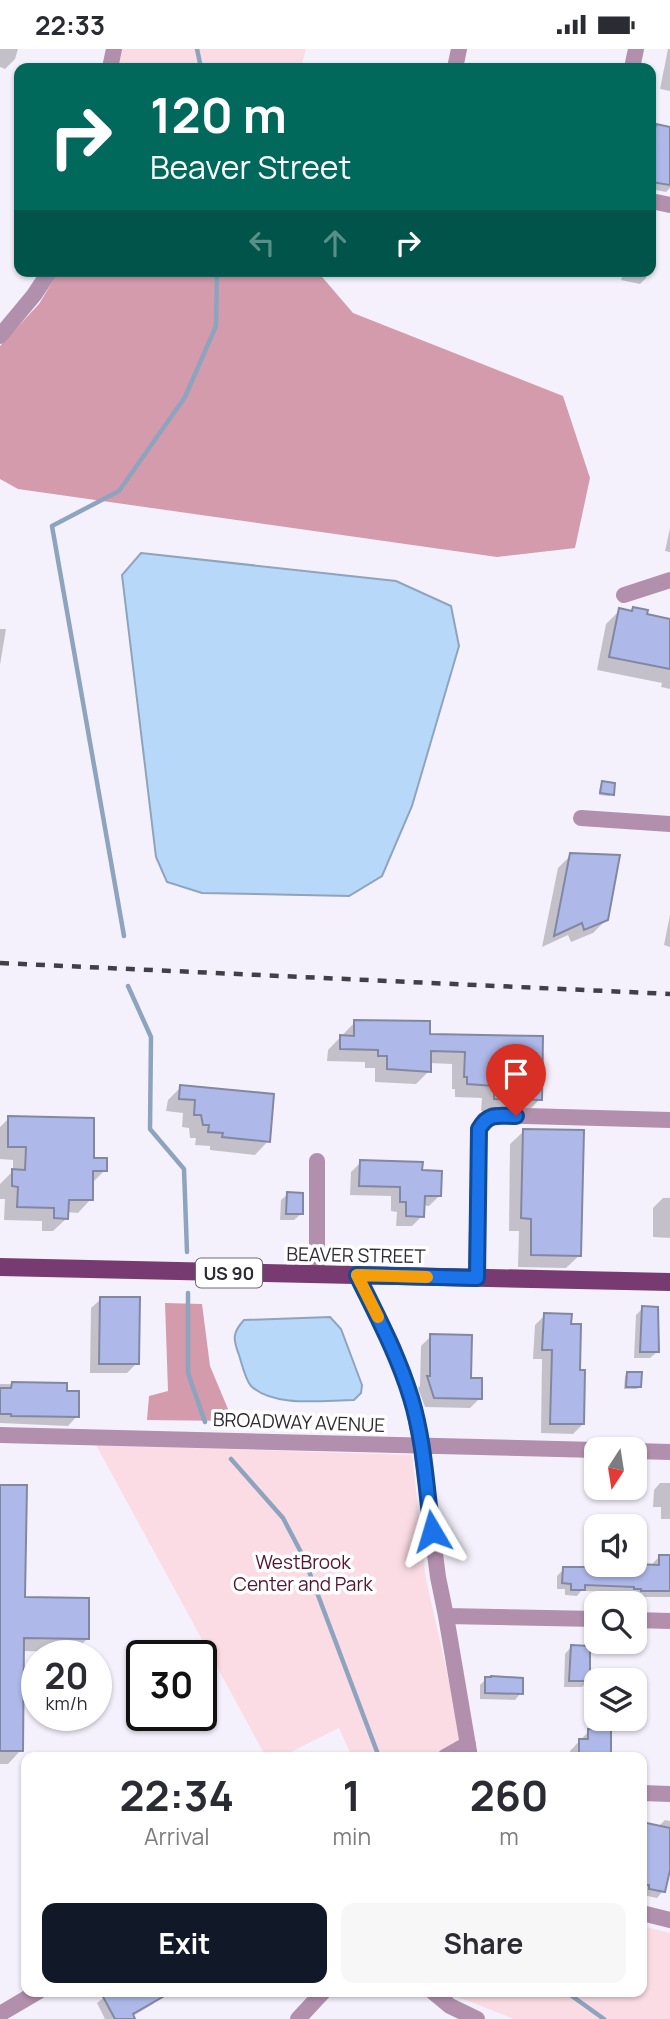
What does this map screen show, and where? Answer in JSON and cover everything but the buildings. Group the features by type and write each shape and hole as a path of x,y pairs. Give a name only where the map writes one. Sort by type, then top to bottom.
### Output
{"main road":[{"name":"BEAVER STREET","path":"0,1267 670,1282"}],"street":[{"path":"0,335 46,277"},
{"path":"624,594 670,580"},
{"path":"581,818 670,824"},
{"path":"477,1278 479,1129 484,1120 493,1115 670,1120"},
{"path":"317,1161 317,1275"},
{"path":"357,1275 393,1347 412,1400 421,1446 438,1577 469,1751"},
{"name":"BROADWAY AVENUE","path":"0,1434 584,1450"},
{"path":"648,1451 670,1452"},
{"path":"446,1616 584,1619"},
{"path":"647,1620 670,1621"},
{"path":"647,1793 670,1794"},
{"path":"647,1914 670,1920"},
{"path":"0,2014 28,1997"},
{"path":"298,2019 318,1997"},
{"path":"439,1997 450,2006 477,2019"}],"green space":[{"path":"122,49 306,49 302,63 118,63"},
{"name":"WestBrook Center and Park","path":"96,1445 412,1455 426,1579 465,1752 350,1752 339,1728 291,1752 263,1752 217,1667 217,1640 202,1640"},
{"path":"647,1927 670,1933 670,2019 514,2019 458,1997 647,1997"}],"shaded area":[{"path":"55,277 322,277 353,313 563,396 590,478 575,548 497,557 18,489 0,479 0,346 39,304"},
{"path":"165,1303 202,1304 210,1366 233,1421 147,1420 149,1396 168,1391"}],"water":[{"path":"141,553 396,581 451,606 459,646 412,806 382,876 349,896 202,893 167,882 156,857 122,575"},
{"path":"330,1317 341,1329 362,1385 361,1393 354,1400 286,1400 261,1393 251,1386 235,1340 237,1329 244,1320"}],"waterway":[{"path":"197,49 200,63"},
{"path":"124,936 52,526 119,491 185,397 216,326 217,277"},
{"path":"128,986 151,1037 150,1129 184,1169 187,1252"},
{"path":"188,1293 188,1373 205,1422"},
{"path":"231,1459 283,1518 304,1558 377,1752"},
{"path":"573,1997 604,2019"}],"railway":[{"path":"0,963 670,994"}],"slow traffic":[{"path":"378,1317 357,1275 427,1277"}],"route":[{"path":"432,1531 412,1400 393,1347 357,1275 477,1278 479,1129 484,1120 493,1115 516,1116"}]}
